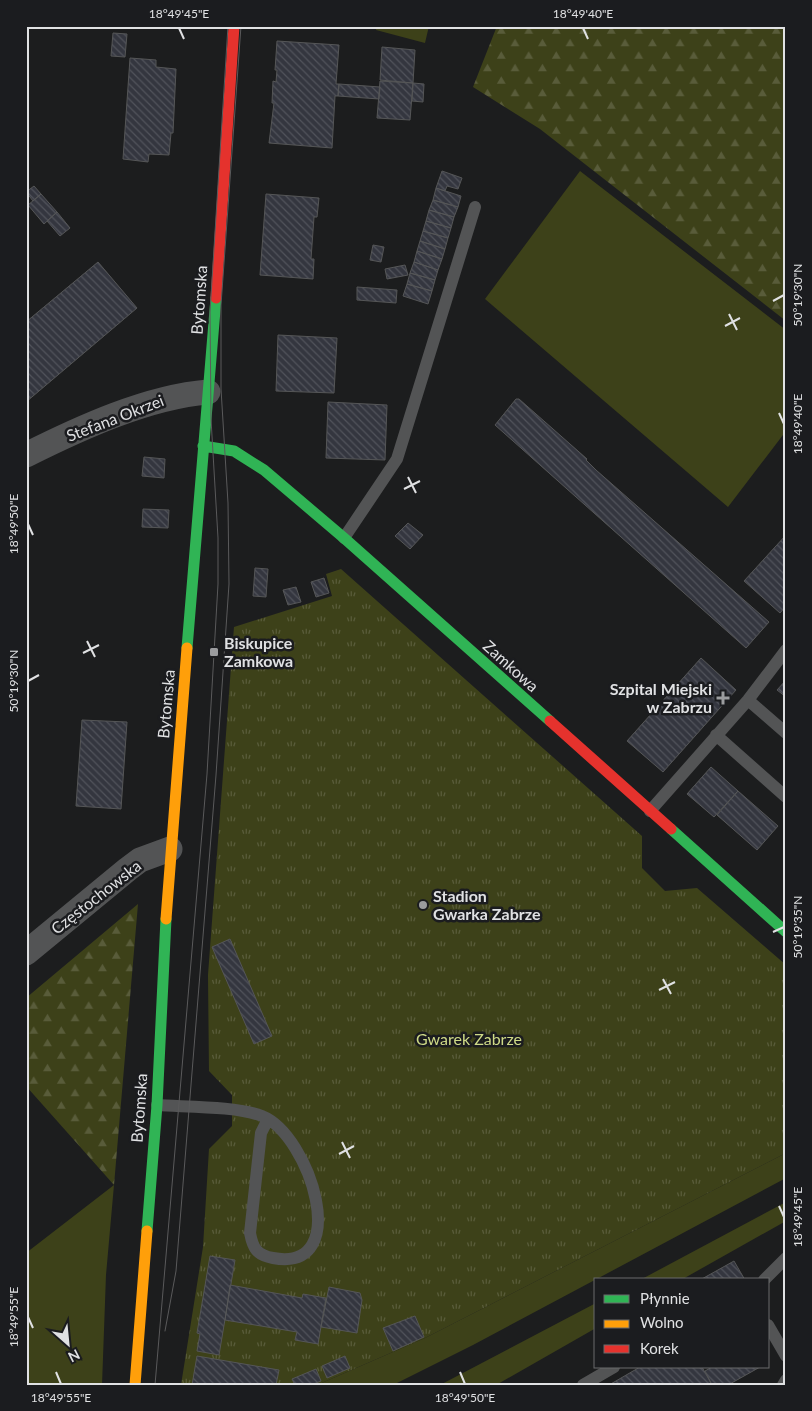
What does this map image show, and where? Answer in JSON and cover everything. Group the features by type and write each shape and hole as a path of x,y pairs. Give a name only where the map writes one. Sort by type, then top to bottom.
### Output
{"street":[{"name":"Bytomska","path":"135,1385 157,1105 170,849 208,392 234,26"},
{"name":"Stefana Okrzei","path":"26,455 76,432 165,399 184,394 208,392"},
{"name":"Zamkowa","path":"203,446 229,449 247,458 344,538 786,932"},
{"name":"Częstochowska","path":"26,953 128,868 140,860 170,849"}],"lane":[{"path":"344,538 398,459 475,207"},
{"path":"650,811 748,700 786,650"},
{"path":"748,700 786,734"},
{"path":"716,735 786,797"},
{"path":"157,1105 252,1113 268,1119 299,1153 311,1176 316,1196 318,1220 314,1242 306,1252 296,1259 286,1260 262,1256 256,1252 252,1245 250,1233 261,1133 268,1119"},
{"path":"766,1278 786,1258"},
{"path":"770,1328 786,1356"},
{"path":"582,1385 612,1368"},
{"path":"783,1385 786,1380"}],"green space":[{"path":"377,26 429,26 425,43 376,30"},
{"path":"497,26 786,26 786,321 540,129 473,87"},
{"path":"580,171 786,330 786,431 728,507 485,299"},
{"name":"Gwarek Zabrze","path":"341,569 642,836 642,868 665,891 697,888 786,965 786,1153 425,1338 317,1385 181,1385 203,1247 209,1149 232,1126 232,1095 209,1071 208,975 234,627 332,596 326,574"},
{"path":"138,904 114,1185 26,1086 26,998"},
{"path":"786,1153 786,1178 599,1278 594,1278 594,1280 473,1345 393,1385 317,1385 425,1338"},
{"path":"114,1185 106,1275 102,1385 26,1385 26,1253"},
{"path":"786,1202 786,1221 685,1278 644,1278"},
{"path":"594,1304 594,1329 496,1385 440,1385"}],"building":[{"path":"113,33 127,34 125,57 111,56"},
{"path":"277,41 339,45 336,84 339,84 338,96 335,96 332,148 269,143 274,103 272,103 273,81 276,82 277,70 275,70"},
{"path":"382,47 415,50 413,83 380,80"},
{"path":"130,58 156,60 156,67 176,69 173,133 171,133 169,155 149,154 148,162 123,159"},
{"path":"380,81 413,83 410,120 377,118"},
{"path":"413,83 424,84 423,102 412,101"},
{"path":"339,84 380,87 379,99 338,96"},
{"path":"442,171 462,178 458,189 447,186 445,191 436,188"},
{"path":"34,186 41,194 33,201 26,192"},
{"path":"436,188 461,196 458,207 433,200"},
{"path":"41,194 57,212 44,224 28,205"},
{"path":"266,194 319,198 317,217 314,217 311,259 314,259 313,279 260,275"},
{"path":"433,200 458,207 454,217 429,210"},
{"path":"429,210 454,217 451,228 426,221"},
{"path":"57,212 70,228 60,236 47,221"},
{"path":"426,221 451,228 448,238 423,231"},
{"path":"423,231 448,238 445,249 420,241"},
{"path":"420,241 445,249 442,259 417,251"},
{"path":"373,245 384,247 381,262 370,260"},
{"path":"417,251 442,259 438,270 414,262"},
{"path":"98,262 137,308 26,402 26,322"},
{"path":"414,262 438,270 435,280 410,273"},
{"path":"405,265 408,275 387,279 385,269"},
{"path":"410,273 435,280 432,291 407,284"},
{"path":"407,284 432,291 428,304 403,296"},
{"path":"357,287 397,290 396,303 357,300"},
{"path":"278,335 337,338 334,393 276,391"},
{"path":"516,399 519,399 587,459 596,470 769,622 746,648 495,425"},
{"path":"328,402 387,405 385,460 326,458"},
{"path":"144,457 165,459 164,478 142,476"},
{"path":"143,509 169,510 168,528 142,527"},
{"path":"408,523 423,535 410,549 395,536"},
{"path":"786,535 786,606 780,613 744,581"},
{"path":"255,568 268,569 266,597 253,596"},
{"path":"324,578 329,593 316,597 311,582"},
{"path":"296,587 301,602 288,605 283,590"},
{"path":"701,658 736,690 663,772 627,741"},
{"path":"786,680 786,697 777,690"},
{"path":"82,720 127,722 121,809 76,806"},
{"path":"711,767 738,791 714,817 687,794"},
{"path":"738,791 778,826 757,850 717,815"},
{"path":"230,939 272,1036 254,1044 212,947"},
{"path":"210,1256 235,1260 219,1355 197,1351 200,1334 197,1333"},
{"path":"734,1261 744,1278 704,1278"},
{"path":"230,1285 302,1298 303,1294 326,1298 318,1344 295,1340 297,1332 225,1320"},
{"path":"329,1287 360,1293 362,1300 357,1333 321,1327"},
{"path":"415,1316 424,1337 393,1351 383,1328"},
{"path":"197,1356 279,1370 276,1385 192,1385"},
{"path":"345,1356 350,1368 327,1378 322,1366"},
{"path":"638,1368 703,1368 712,1385 609,1385"},
{"path":"710,1368 758,1368 728,1385 712,1385 705,1371"},
{"path":"316,1369 321,1381 311,1385 295,1385 292,1379"}],"tram line":[{"path":"155,1385 207,774 218,584 218,538 211,419 210,312 228,26"},
{"path":"165,1331 176,1271 216,775 229,584 228,503 221,389 221,305 241,26"}],"traffic: fast":[{"path":"187,648 216,298"},
{"path":"203,446 234,451 264,470 344,538 550,721"},
{"path":"671,829 786,932"},
{"path":"147,1231 157,1105 166,919"}],"traffic: slow":[{"path":"166,919 187,648"},
{"path":"135,1385 147,1231"}],"traffic: jam":[{"path":"216,298 234,26"},
{"path":"550,721 671,829"}],"place":[{"name":"Biskupice Zamkowa","path":"214,652"},
{"name":"Szpital Miejski w Zabrzu","path":"723,698"},
{"name":"Stadion Gwarka Zabrze","path":"423,905"}]}
